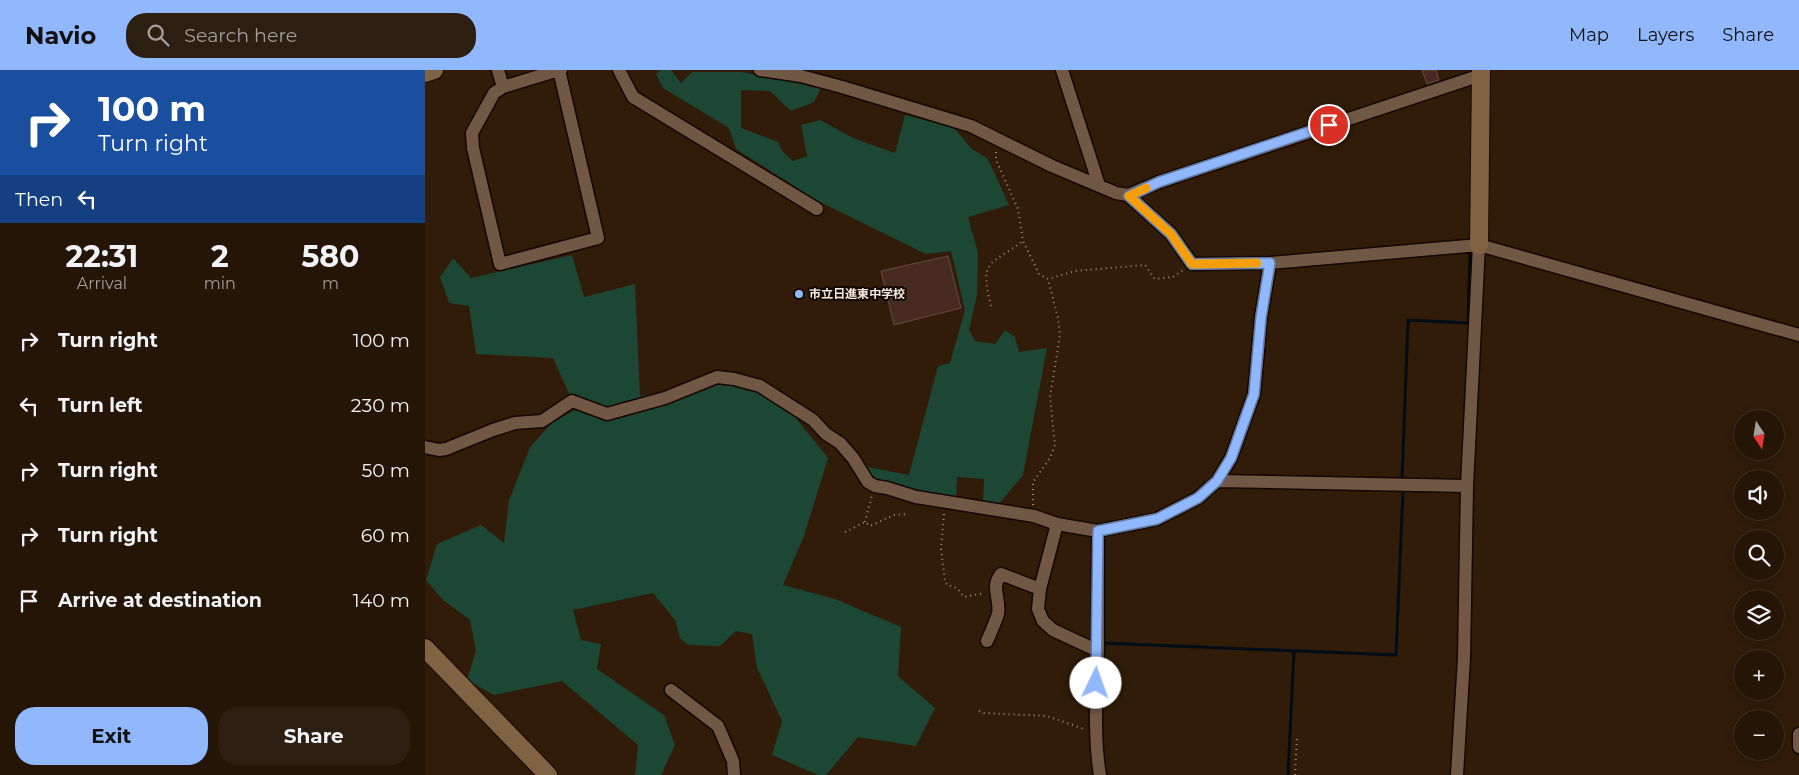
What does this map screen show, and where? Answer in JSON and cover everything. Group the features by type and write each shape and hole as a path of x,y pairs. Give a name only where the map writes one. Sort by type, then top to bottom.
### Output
{"street":[{"path":"425,73 434,70"},
{"path":"498,70 503,87"},
{"path":"560,70 599,238 500,264 473,148 472,133 495,93 503,87 560,70"},
{"path":"619,70 633,96 817,208"},
{"path":"760,70 801,76 971,126 1052,166 1116,193 1129,196 1171,234 1192,264 1270,263 1479,245 1796,332"},
{"path":"1061,70 1099,185"},
{"path":"1129,196 1159,182 1481,72 1479,245 1467,486 1464,658 1457,775"},
{"path":"425,447 439,450 446,449 515,423 542,420 572,401 607,414 665,398 717,377 734,379 760,386 803,413 826,434 840,443 853,458 867,482 875,486 917,497 1033,516 1057,524 1098,531 1157,519 1198,498 1217,481 1231,458 1254,394 1261,317 1270,263"},
{"path":"1217,481 1467,486"},
{"path":"1057,524 1040,589 1038,609 1043,621 1053,630 1098,651"},
{"path":"1098,531 1098,651 1095,729 1100,775"},
{"path":"987,641 999,612 995,592 997,580 1001,574 1040,589"},
{"path":"425,648 548,775"},
{"path":"671,690 718,726 733,761 734,775"},
{"path":"1799,734 1799,747"}],"path":[{"path":"1003,141 995,155 1018,209 1023,241 1039,274 1049,279 1075,271 1145,265 1155,279 1173,277 1192,264"},
{"path":"991,306 987,289 987,272 989,267 998,256 1023,241"},
{"path":"1033,516 1033,482 1050,458 1055,446 1051,396 1060,335 1049,279"},
{"path":"845,532 865,522 875,486"},
{"path":"946,501 941,549 947,585 957,588 964,597 995,592"},
{"path":"865,522 870,526 894,516 908,514"},
{"path":"979,711 1047,716 1083,729 1095,729"},
{"path":"1295,775 1297,736"}],"green space":[{"path":"661,70 671,70 681,83 692,72 742,72 821,88 814,102 791,111 770,91 741,90 741,128 778,142 782,151 793,161 807,156 801,125 820,120 853,138 895,153 905,115 954,128 972,149 988,159 1009,205 968,217 978,253 977,295 969,330 975,341 995,344 1005,330 1015,337 1019,352 1047,348 1023,475 999,504 983,503 984,479 957,477 956,498 873,480 862,466 909,475 938,366 950,363 965,310 951,251 926,254 816,200 736,149 729,128 663,88 656,74"},
{"path":"572,255 584,297 635,284 640,396 720,382 757,390 787,407 828,458 804,536 783,585 835,599 901,627 898,676 935,708 916,746 858,737 826,775 818,775 772,755 782,721 757,668 752,634 736,631 720,646 688,645 680,638 675,620 653,593 573,610 581,640 601,644 597,669 664,715 675,745 661,775 635,775 638,745 562,681 494,695 467,680 476,650 470,620 443,600 426,580 437,544 481,525 504,543 509,500 530,447 552,423 576,409 553,358 476,354 469,306 449,303 440,277 453,258 471,278"}],"building":[{"path":"1422,70 1436,70 1439,80 1427,84"},
{"path":"948,256 961,308 894,325 881,271"}],"waterway":[{"path":"1402,480 1408,320 1468,323 1470,250"},
{"path":"1102,643 1396,655 1403,491"},
{"path":"1288,775 1294,651"}],"slow traffic":[{"path":"1146,188 1129,196 1171,234 1192,264 1257,263"}],"place":[{"name":"市立日進東中学校","path":"799,294"}],"route":[{"path":"1096,683 1098,651 1098,531 1157,519 1198,498 1217,481 1231,458 1254,394 1261,317 1270,263 1192,264 1171,234 1129,196 1159,182 1329,125"}]}
